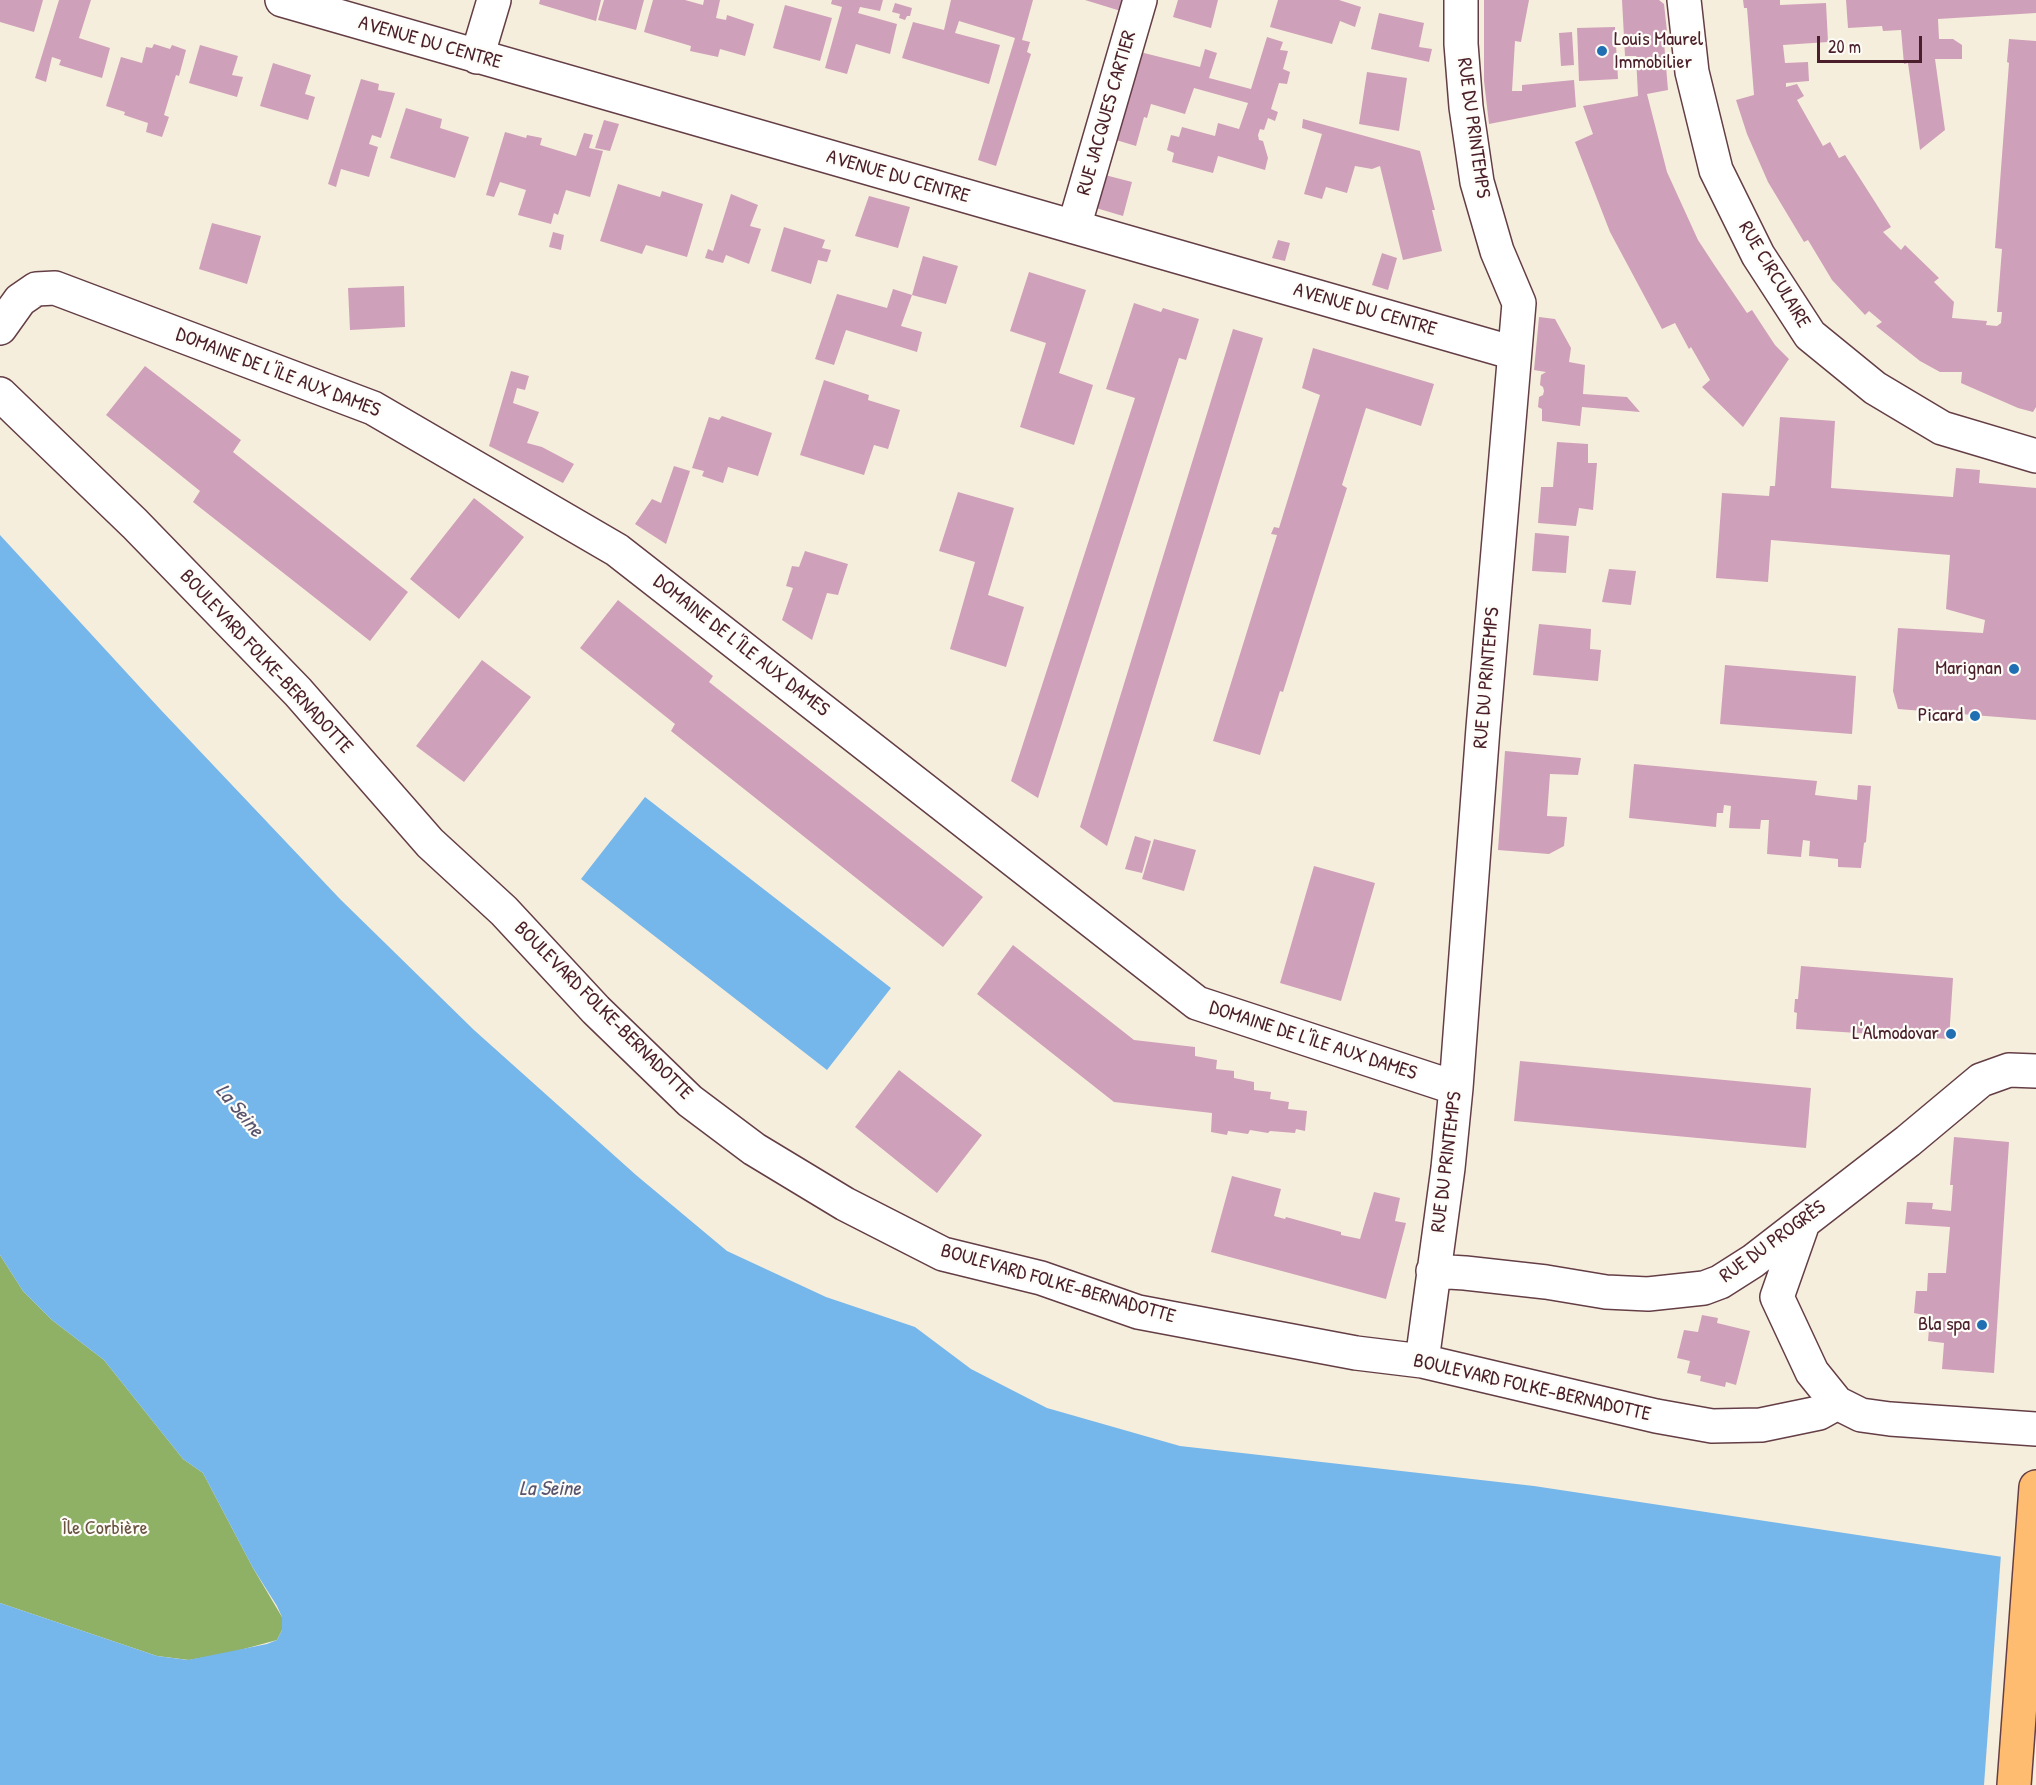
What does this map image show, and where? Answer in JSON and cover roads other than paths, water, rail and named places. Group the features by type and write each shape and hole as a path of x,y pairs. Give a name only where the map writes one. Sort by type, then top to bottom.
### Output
{"main road":[{"path":"2014,1785 2036,1487"}],"street":[{"name":"AVENUE DU CENTRE","path":"282,0 1514,353"},
{"path":"477,57 494,0"},
{"name":"RUE JACQUES CARTIER","path":"1074,227 1140,0"},
{"name":"RUE DU PRINTEMPS","path":"1422,1361 1448,1168 1456,1088 1482,728 1518,303 1497,251 1477,182 1466,107 1461,44 1461,0"},
{"name":"RUE CIRCULAIRE","path":"1684,0 1692,72 1716,170 1758,255 1810,335 1875,388 1942,428 2036,456"},
{"name":"DOMAINE DE L'ÎLE AUX DAMES","path":"0,328 20,300 36,289 55,288 373,408 617,550 1197,1003 1456,1088"},
{"name":"BOULEVARD FOLKE-BERNADOTTE","path":"0,394 135,524 290,684 430,843 504,911 596,1010 690,1101 754,1149 845,1204 943,1254 1041,1278 1138,1312 1356,1353 1422,1361 1712,1426 1761,1425 1819,1413 1837,1403"},
{"name":"RUE DU PROGRÈS","path":"1433,1271 1465,1273 1617,1293 1648,1294 1704,1288 1720,1282 1753,1261 1908,1141 1981,1080 2009,1070 2036,1071"},
{"path":"1803,1222 1777,1297 1812,1372 1837,1403 1861,1415 1890,1419 2036,1429"},
{"path":"1720,1282 1777,1297"}],"water":[{"name":"La Seine","path":"0,535 160,709 340,899 474,1030 636,1175 727,1251 826,1297 915,1327 971,1369 1047,1408 1180,1446 1534,1486 2036,1562 2036,1785 0,1785 0,1603 157,1656 188,1660 277,1640 282,1630 282,1617 253,1568 203,1473 183,1459 104,1360 52,1320 23,1291 0,1255"},
{"path":"645,797 891,988 827,1070 581,879"}],"place":[{"name":"Louis Maurel Immobilier","path":"1602,51"},
{"name":"Marignan","path":"2014,669"},
{"name":"Picard","path":"1975,716"},
{"name":"L'Almodovar","path":"1951,1034"},
{"name":"Bla spa","path":"1982,1325"}],"park label":[{"name":"Île Corbière","path":"105,1529"}]}
